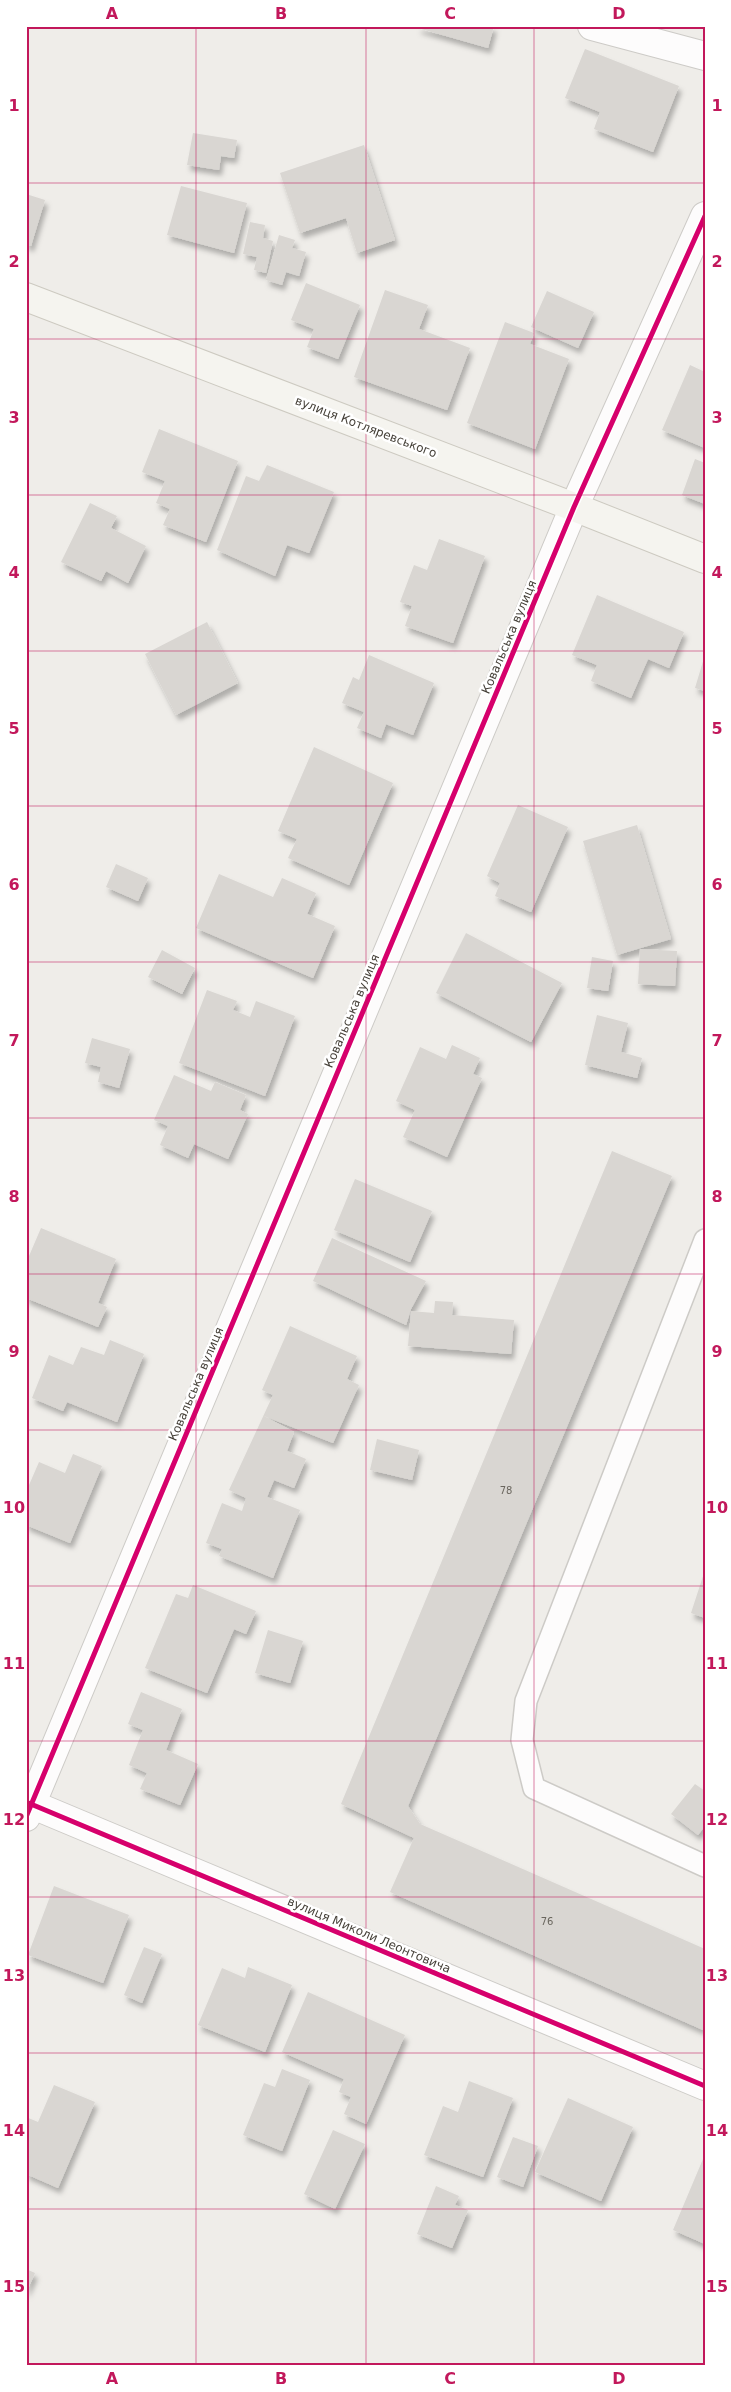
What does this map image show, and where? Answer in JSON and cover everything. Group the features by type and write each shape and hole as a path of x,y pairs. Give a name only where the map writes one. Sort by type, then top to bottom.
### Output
{"main road":[{"name":"вулиця Котляревського","path":"26,297 705,559"}],"street":[{"path":"592,26 705,56"},
{"name":"Ковальська вулиця","path":"28,1808 574,507 705,216"},
{"name":"вулиця Миколи Леонтовича","path":"28,1808 705,2086"}],"lane":[{"path":"705,1240 526,1702 522,1740 534,1788 705,1866"}],"building":[{"path":"418,26 494,26 488,48 418,28"},
{"path":"585,49 679,86 653,152 594,129 600,112 565,98"},
{"path":"193,133 237,140 234,158 221,156 219,170 187,165"},
{"path":"364,145 395,240 357,253 346,218 300,233 280,173"},
{"path":"181,186 247,203 234,253 167,235"},
{"path":"26,194 45,200 31,246 26,245"},
{"path":"250,222 265,225 263,238 273,241 266,273 254,270 257,257 243,254"},
{"path":"279,235 295,240 292,248 306,252 299,276 286,272 282,285 266,280"},
{"path":"306,283 360,305 338,359 307,347 314,329 291,320"},
{"path":"385,290 428,305 419,329 470,348 447,410 354,377"},
{"path":"547,291 594,312 578,348 531,327"},
{"path":"505,322 534,333 530,344 569,359 535,449 467,423"},
{"path":"690,365 705,372 705,448 662,430"},
{"path":"159,429 238,461 206,542 163,525 170,509 156,503 165,481 142,472"},
{"path":"695,459 705,463 705,504 682,495"},
{"path":"267,465 334,492 309,553 287,545 275,576 217,550 246,476 259,481"},
{"path":"90,503 117,516 111,528 146,546 128,583 106,571 101,581 61,562"},
{"path":"439,539 485,556 453,643 405,626 412,606 400,602 414,565 427,570"},
{"path":"597,595 684,632 669,668 648,659 631,698 591,681 597,665 572,655"},
{"path":"207,622 238,683 176,715 145,654"},
{"path":"369,655 434,683 413,735 386,724 381,738 357,728 364,712 342,703 353,677 359,680"},
{"path":"705,658 705,691 695,688"},
{"path":"314,747 393,783 349,885 288,858 297,839 278,831"},
{"path":"518,805 568,827 531,912 495,896 500,883 487,876"},
{"path":"637,825 671,939 617,955 583,841"},
{"path":"116,864 148,878 138,901 106,887"},
{"path":"219,874 273,897 282,878 316,893 307,914 335,926 313,978 196,928"},
{"path":"466,933 562,983 531,1042 436,993"},
{"path":"640,949 677,951 675,986 638,984"},
{"path":"162,950 195,968 182,994 148,977"},
{"path":"592,957 613,961 608,991 587,988"},
{"path":"207,990 237,1001 233,1010 250,1017 256,1001 295,1016 265,1096 179,1063"},
{"path":"597,1015 628,1023 621,1052 642,1058 637,1078 585,1065"},
{"path":"92,1038 130,1049 119,1088 98,1082 101,1067 85,1063"},
{"path":"452,1045 480,1058 473,1074 482,1078 447,1157 403,1137 415,1110 396,1101 420,1047 446,1059"},
{"path":"174,1075 211,1091 215,1082 246,1095 240,1110 248,1114 228,1159 194,1144 188,1158 160,1145 168,1126 154,1120"},
{"path":"612,1151 672,1176 408,1806 420,1824 705,1949 703,2030 390,1892 414,1838 341,1804"},
{"path":"355,1179 432,1211 410,1262 334,1230"},
{"path":"41,1228 116,1259 98,1303 107,1307 98,1327 26,1298 26,1263"},
{"path":"332,1238 426,1281 411,1309 406,1325 313,1281"},
{"path":"435,1301 453,1302 452,1315 514,1320 511,1354 408,1346 411,1311 434,1313"},
{"path":"290,1326 357,1356 347,1379 359,1385 333,1443 264,1416 294,1432 287,1451 306,1459 294,1488 274,1480 267,1497 300,1510 273,1578 219,1556 222,1549 206,1543 222,1503 242,1511 246,1498 229,1490 273,1395 262,1390"},
{"path":"110,1340 144,1354 117,1422 67,1402 63,1411 32,1398 49,1355 73,1365 81,1347 104,1355"},
{"path":"377,1439 419,1450 412,1480 370,1470"},
{"path":"73,1454 102,1466 70,1543 26,1525 26,1492 39,1462 65,1473"},
{"path":"705,1573 705,1618 691,1613"},
{"path":"193,1585 256,1611 246,1634 234,1629 207,1693 145,1668 176,1594 188,1598"},
{"path":"268,1630 303,1641 290,1683 255,1673"},
{"path":"141,1692 182,1709 166,1750 198,1764 180,1805 140,1789 147,1773 129,1765 143,1730 128,1724"},
{"path":"695,1784 705,1791 705,1826 698,1835 671,1814"},
{"path":"54,1886 129,1915 103,1983 28,1955"},
{"path":"144,1947 162,1954 142,2003 124,1995"},
{"path":"248,1967 292,1985 265,2052 198,2025 222,1968 245,1978"},
{"path":"308,1992 405,2035 366,2124 344,2114 351,2097 339,2092 344,2079 282,2052"},
{"path":"282,2069 310,2080 282,2151 243,2135 264,2083 275,2087"},
{"path":"469,2081 513,2098 483,2177 424,2155 443,2106 458,2112"},
{"path":"54,2085 95,2102 58,2188 26,2174 26,2117 38,2122"},
{"path":"568,2098 633,2127 601,2201 535,2172"},
{"path":"333,2130 365,2144 335,2209 304,2194"},
{"path":"513,2137 538,2146 523,2187 497,2177"},
{"path":"703,2159 705,2160 705,2244 673,2230"},
{"path":"436,2186 459,2196 455,2205 468,2210 452,2248 417,2234"},
{"path":"26,2269 35,2273 26,2293"}],"cycle path":[{"path":"26,1817 574,507 705,216"},
{"path":"26,1802 705,2086"}]}
